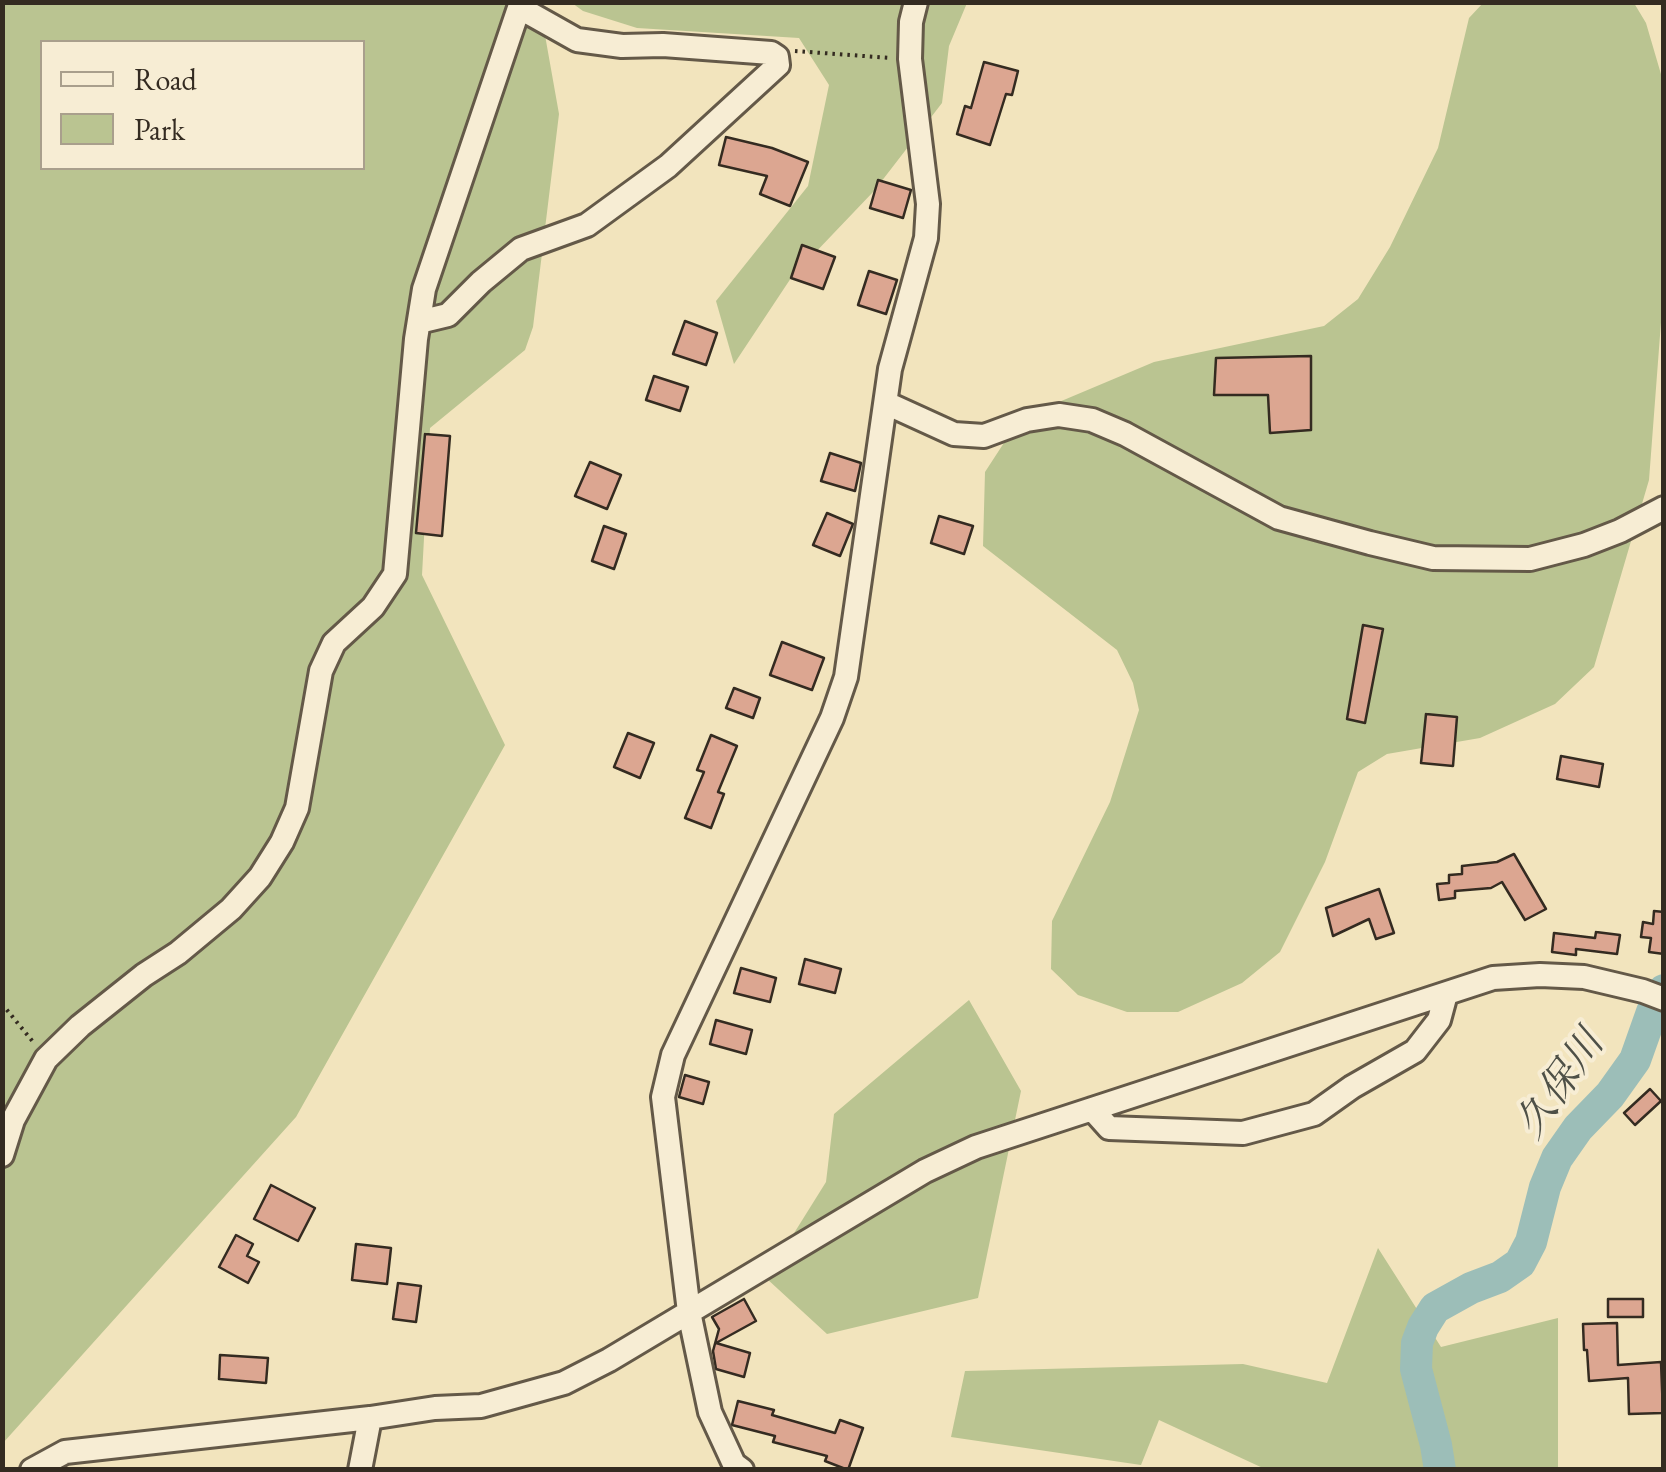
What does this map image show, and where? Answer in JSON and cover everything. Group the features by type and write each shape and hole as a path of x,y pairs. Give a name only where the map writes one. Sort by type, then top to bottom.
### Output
{"street":[{"path":"742,1470 734,1464 710,1412 688,1312 662,1098 673,1055 832,718 846,677 890,369 926,238 928,204 910,59 910,22 916,2"},
{"path":"2,1155 12,1120 46,1059 144,974 178,953 232,909 260,877 282,842 296,808 321,671 334,643 372,607 395,574 418,322 424,289 521,5 578,40 622,46 771,53 776,57 778,64 668,166 587,224 521,249 448,314 418,322"},
{"path":"886,404 954,434 984,436 1027,420 1059,415 1092,420 1279,518 1433,558 1530,558 1584,545 1664,508"},
{"path":"32,1470 65,1452 435,1408 481,1406 564,1383 610,1360 925,1171 976,1147 1493,978 1584,978 1653,995"},
{"path":"1092,1109 1109,1128 1243,1132 1314,1114 1352,1086 1415,1051 1438,1020 1446,994"},
{"path":"360,1470 370,1418"}],"path":[{"path":"2,1004 46,1059"}],"green space":[{"path":"3,3 531,3 540,7 559,114 533,327 525,350 430,428 422,575 505,745 296,1117 3,1443"},
{"path":"572,3 967,3 949,46 942,103 874,191 791,278 734,364 716,301 808,186 829,85 799,38 637,28 583,11"},
{"path":"1483,3 1634,3 1646,23 1663,81 1663,296 1649,480 1594,667 1555,704 1480,738 1387,754 1358,772 1325,862 1280,952 1242,983 1178,1012 1127,1012 1078,995 1051,969 1052,921 1110,802 1139,710 1133,683 1117,650 983,546 985,472 1011,432 1059,402 1154,362 1324,326 1358,299 1390,247 1438,148 1469,18"},
{"path":"969,1000 1021,1091 978,1298 827,1334 766,1278 826,1182 834,1114"},
{"path":"1378,1248 1441,1347 1558,1318 1558,1469 1265,1469 1159,1420 1141,1465 951,1437 965,1371 1243,1364 1327,1383"}],"building":[{"path":"984,62 1018,71 1012,95 1006,94 990,145 957,134 965,106 971,108"},
{"path":"726,137 808,162 790,206 760,194 767,176 719,165"},
{"path":"878,180 911,190 903,218 870,208"},
{"path":"802,245 835,257 823,289 791,278"},
{"path":"869,271 897,280 886,314 858,305"},
{"path":"685,321 717,333 706,365 673,354"},
{"path":"1311,356 1311,430 1270,433 1268,395 1214,395 1216,358"},
{"path":"654,376 688,387 680,411 646,400"},
{"path":"425,434 450,436 442,536 416,533"},
{"path":"830,453 861,463 855,491 821,481"},
{"path":"590,462 621,475 607,509 575,496"},
{"path":"827,513 853,524 840,556 813,545"},
{"path":"939,516 973,526 964,554 931,543"},
{"path":"604,526 626,534 614,569 592,561"},
{"path":"1363,625 1383,629 1365,723 1347,719"},
{"path":"782,642 824,658 812,690 770,675"},
{"path":"734,688 760,698 753,718 726,708"},
{"path":"1426,714 1457,717 1453,766 1421,763"},
{"path":"628,733 654,743 640,778 614,767"},
{"path":"711,735 737,746 718,792 724,794 711,828 685,818 704,772 697,770"},
{"path":"1561,756 1603,764 1599,787 1557,779"},
{"path":"1514,854 1546,909 1525,920 1502,882 1491,888 1455,891 1455,898 1439,900 1437,884 1449,883 1449,875 1462,874 1462,866 1497,862"},
{"path":"1379,889 1394,933 1376,939 1369,919 1333,936 1326,908"},
{"path":"1654,911 1664,912 1664,954 1649,952 1651,938 1641,937 1643,922 1653,924"},
{"path":"1596,932 1620,935 1617,954 1576,949 1576,955 1552,952 1554,933 1595,938"},
{"path":"805,959 841,969 835,993 799,984"},
{"path":"741,968 776,978 770,1002 734,993"},
{"path":"716,1020 752,1030 746,1054 710,1044"},
{"path":"685,1075 709,1082 703,1104 679,1097"},
{"path":"1650,1089 1661,1101 1635,1125 1624,1113"},
{"path":"271,1185 315,1208 298,1241 254,1219"},
{"path":"236,1235 253,1244 247,1256 259,1262 248,1283 219,1267"},
{"path":"356,1244 391,1248 387,1284 352,1280"},
{"path":"398,1283 421,1286 416,1322 393,1319"},
{"path":"744,1299 756,1321 716,1343 750,1353 744,1377 716,1369 713,1351 719,1329 712,1317"},
{"path":"1608,1299 1643,1299 1643,1317 1608,1317"},
{"path":"1617,1323 1618,1365 1661,1362 1663,1413 1629,1414 1628,1378 1589,1381 1583,1324"},
{"path":"220,1355 268,1358 266,1383 219,1379"},
{"path":"738,1401 835,1433 840,1420 863,1428 848,1470 825,1461 827,1456 773,1442 775,1436 732,1425"}],"waterway":[{"name":"久保川","path":"1440,1470 1416,1369 1417,1343 1423,1327 1435,1308 1500,1277 1520,1263 1531,1242 1557,1158 1635,1060 1664,990"}]}
